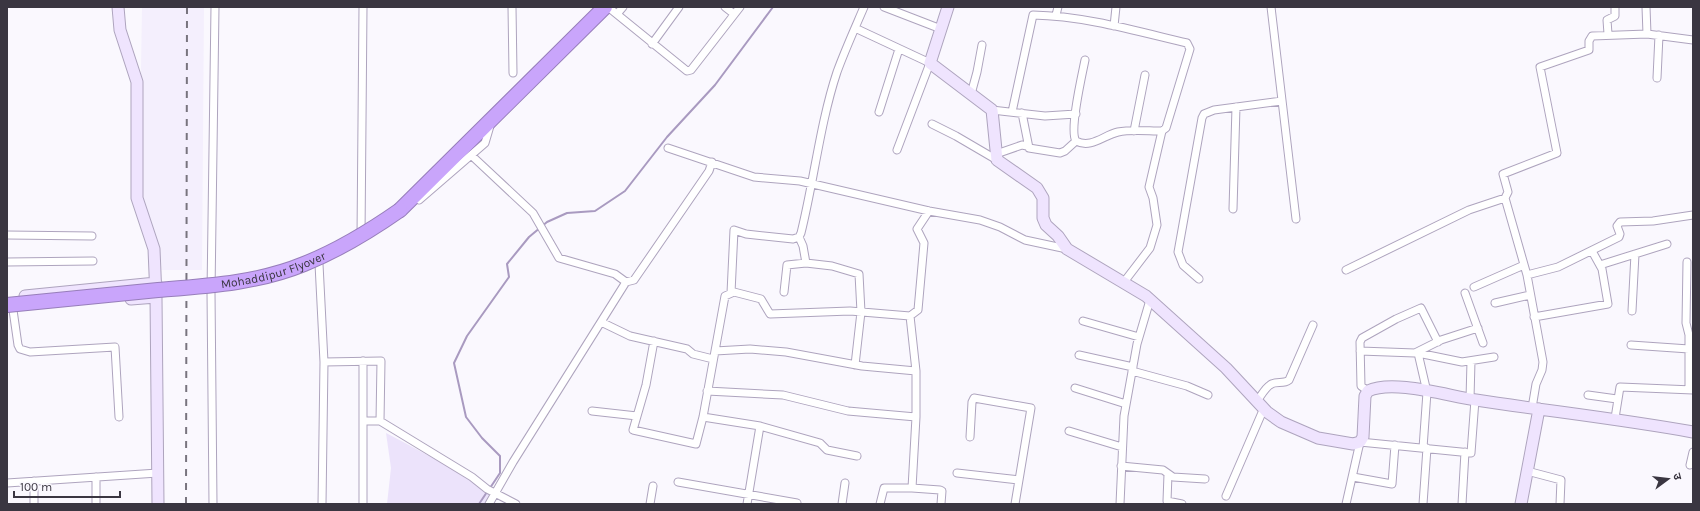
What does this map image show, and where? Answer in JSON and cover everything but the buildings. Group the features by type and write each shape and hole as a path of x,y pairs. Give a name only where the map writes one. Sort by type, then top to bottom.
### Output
{"highway":[{"name":"Mohaddipur Flyover","path":"9,308 252,280 304,264 356,239 400,210 605,7"}],"street":[{"path":"118,7 120,30 137,82 137,198 154,249 156,283 158,504"},
{"path":"213,504 211,289 215,7"},
{"path":"361,242 363,7"},
{"path":"512,7 513,73"},
{"path":"608,7 682,69 689,71 740,7"},
{"path":"617,14 623,7"},
{"path":"652,44 679,7"},
{"path":"726,7 734,14"},
{"path":"731,293 734,230 793,239 798,237 801,233 837,73 864,7"},
{"path":"884,7 941,29"},
{"path":"897,150 930,62 948,7"},
{"path":"1056,15 1058,7"},
{"path":"1114,26 1116,7"},
{"path":"1271,7 1296,219"},
{"path":"1608,34 1607,20 1615,16 1615,7"},
{"path":"1646,7 1647,34"},
{"path":"1012,112 1033,15 1056,15 1114,26 1187,43 1189,45 1190,49 1166,128 1162,131 1149,186 1154,203 1157,224 1150,248 1124,282"},
{"path":"855,28 930,62 992,110 1045,116 1076,114"},
{"path":"1521,504 1527,472 1535,408 1536,384 1542,370 1543,362 1527,275 1506,198 1508,192 1503,174 1557,153 1540,67 1588,50 1590,38 1608,34 1647,34 1693,40"},
{"path":"1657,78 1659,35"},
{"path":"971,94 978,72 982,45"},
{"path":"879,112 899,49"},
{"path":"1076,141 1074,136 1076,114 1085,60"},
{"path":"1134,131 1144,74"},
{"path":"1199,279 1183,265 1178,252 1202,118 1209,111 1282,101"},
{"path":"1232,208 1236,107"},
{"path":"992,110 998,160"},
{"path":"1022,113 1028,146"},
{"path":"211,289 235,287 274,279 319,264 361,242 402,215 485,143 491,121"},
{"path":"932,124 998,160 1037,188 1043,198 1043,218 1046,225 1058,236 1067,249"},
{"path":"1076,141 1082,143 1096,141 1117,132 1162,131"},
{"path":"998,160 1000,153 1022,146 1028,146 1031,149 1060,153 1065,151 1076,141"},
{"path":"668,148 754,176 800,181 929,211 980,220 1000,227 1025,240 1067,249 1124,282 1150,300 1226,368 1260,405 1281,422 1318,438 1353,444 1360,442 1471,453 1471,361"},
{"path":"471,155 533,212 559,258 615,274 626,282"},
{"path":"489,504 513,462 626,282 634,280 709,171 712,162"},
{"path":"1346,270 1469,210 1506,198"},
{"path":"654,341 646,385 633,428 634,430 695,444 697,443 703,417 725,296 731,293 761,299 770,314 816,311 860,312 910,316 918,310 924,243 917,229 929,211"},
{"path":"1527,275 1558,267 1619,237 1620,234 1617,226 1620,222 1653,221 1693,215"},
{"path":"7,235 92,236"},
{"path":"798,237 803,246 806,263"},
{"path":"1600,265 1667,244"},
{"path":"1534,317 1607,305 1609,302 1600,265 1592,250"},
{"path":"1632,311 1635,254"},
{"path":"7,262 93,261"},
{"path":"1615,418 1619,389 1622,386 1691,390 1686,323 1687,262"},
{"path":"784,292 788,265 806,263 832,266 859,274 860,312 855,365"},
{"path":"319,264 324,362 322,504"},
{"path":"1474,287 1524,265"},
{"path":"7,298 156,283"},
{"path":"171,285 199,283"},
{"path":"1465,293 1482,343"},
{"path":"1495,303 1530,295"},
{"path":"119,417 115,347 113,345 28,352 18,347 9,308 156,297"},
{"path":"1120,504 1122,447 1126,404 1139,337 1150,300"},
{"path":"1368,391 1361,386 1360,342 1362,338 1418,308 1423,310 1438,342"},
{"path":"910,316 916,371 916,417 912,488"},
{"path":"1083,321 1139,337"},
{"path":"602,322 630,336 687,349 693,354 713,359"},
{"path":"1226,496 1268,385 1284,383 1289,380 1313,325"},
{"path":"1418,353 1438,342 1478,328"},
{"path":"1631,345 1689,349"},
{"path":"715,351 750,349 786,352 855,365 916,371"},
{"path":"1360,352 1418,353 1456,361 1471,361 1494,357"},
{"path":"1418,353 1427,392 1423,504"},
{"path":"1079,355 1133,369 1180,384 1208,395"},
{"path":"363,361 363,504"},
{"path":"324,362 381,362 380,421"},
{"path":"1346,504 1360,442 1363,437 1365,396 1368,391 1378,388 1398,387 1472,400 1615,418 1693,432"},
{"path":"1075,388 1126,404"},
{"path":"707,391 783,395 848,411 916,417"},
{"path":"1588,395 1617,399"},
{"path":"970,438 972,402 974,398 1030,407 1031,414 1016,504"},
{"path":"592,411 637,416"},
{"path":"703,417 760,426 820,443 827,450 858,456"},
{"path":"363,421 380,421 472,477 487,489 516,504"},
{"path":"747,504 760,426"},
{"path":"1069,431 1122,447"},
{"path":"1352,477 1392,484 1395,445"},
{"path":"1462,504 1465,452"},
{"path":"1690,466 1693,452"},
{"path":"1121,466 1163,470 1173,477 1206,479"},
{"path":"957,472 1019,480"},
{"path":"1527,472 1561,480 1560,504"},
{"path":"7,484 158,473"},
{"path":"1168,474 1167,501 1182,504"},
{"path":"96,477 96,504"},
{"path":"34,481 34,504"},
{"path":"678,482 748,493 797,503"},
{"path":"842,504 845,483"},
{"path":"650,504 653,486"},
{"path":"880,504 884,488 940,490 942,491 941,504"}],"shaded area":[{"path":"142,7 204,7 202,270 161,270 157,245 139,195"},
{"path":"386,433 453,469 491,495 484,504 387,504 391,468"}],"waterway":[{"path":"490,488 500,473 500,456 482,438 466,417 454,363 467,336 509,277 507,264 529,237 547,222 567,213 595,211 625,191 667,137 715,85 773,7"},
{"path":"479,504 487,492"}],"railway":[{"path":"186,504 187,7"}]}
